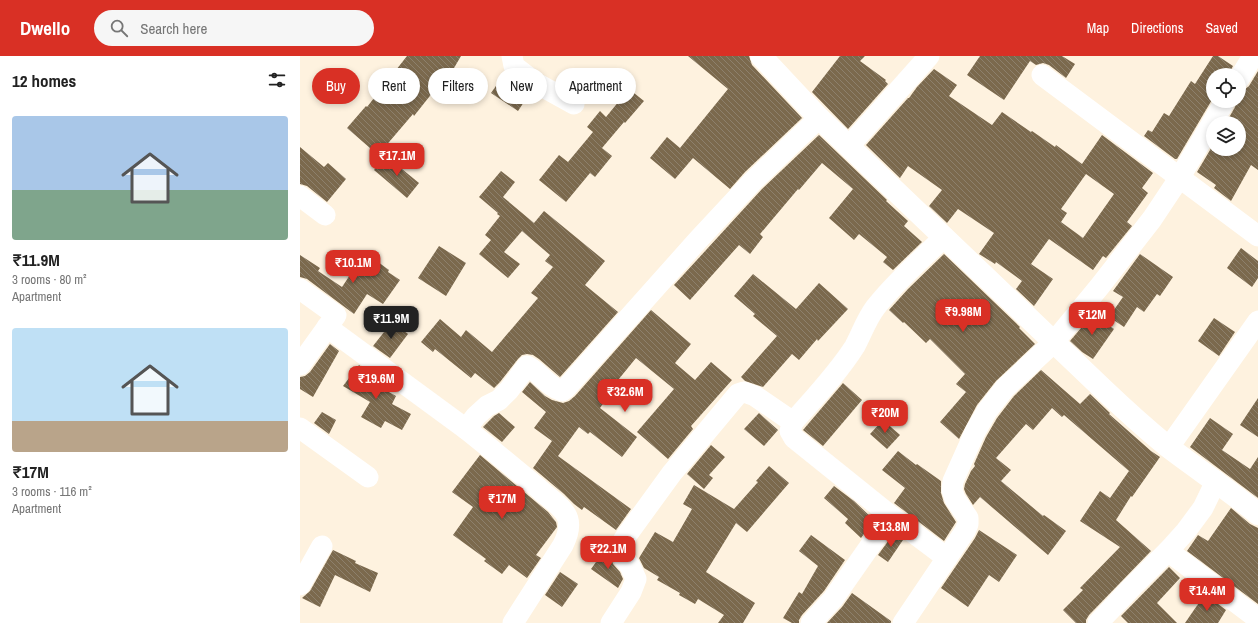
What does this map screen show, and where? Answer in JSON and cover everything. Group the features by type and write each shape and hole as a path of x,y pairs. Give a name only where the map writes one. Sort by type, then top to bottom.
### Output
{"street":[{"path":"512,56 514,66 536,84 555,94"},
{"path":"761,56 819,118 1139,423 1258,514"},
{"path":"849,146 929,56"},
{"path":"1042,75 1258,236"},
{"path":"903,623 966,531 968,518 955,499 952,490 953,481 975,432 987,411 1005,388 1054,343 1100,286 1147,225 1180,177 1222,108"},
{"path":"466,428 487,406 499,400 509,390 527,366 534,370 556,389 562,391 566,388 698,240 753,181 819,118"},
{"path":"300,196 325,214"},
{"path":"944,237 875,308 866,322 855,346 793,422 790,431 794,438 891,516 947,558"},
{"path":"300,289 336,315 300,365"},
{"path":"1169,447 1258,321"},
{"path":"327,327 466,428 566,513 569,523 568,534 563,545 513,623"},
{"path":"611,623 631,592 636,579 630,566 623,557 621,549 624,540 672,473 738,394 744,392 755,396 793,422"},
{"path":"300,428 368,477"},
{"path":"1098,623 1186,531 1203,508 1216,482"},
{"path":"811,623 837,593 891,516"},
{"path":"300,585 322,546"},
{"path":"1168,551 1258,619"}],"building":[{"path":"407,56 461,56 454,68 428,68 428,98 378,155 347,128 369,104 420,104 420,68 398,68"},
{"path":"688,56 749,56 752,65 802,118 745,172 730,189 693,158 675,179 650,158 667,137 680,148 728,89"},
{"path":"840,56 865,56 860,61 886,80 885,81 888,84 848,129 812,92"},
{"path":"980,56 1062,56 1075,64 1066,78 1049,65 1043,63 1036,65 1030,61 1004,100 967,75"},
{"path":"1213,56 1218,56 1233,66 1232,68 1206,68 1207,108 1177,159 1175,159 1144,136 1148,130 1152,132 1164,113 1169,116 1191,81 1195,84"},
{"path":"934,69 957,85 949,96 992,125 1002,112 1055,147 1056,145 1082,164 1102,135 1153,173 1142,188 1148,193 1127,222 1132,226 1106,258 1103,256 1093,270 1049,239 1031,264 1053,279 1034,306 1016,289 1022,281 996,262 995,264 979,254 994,233 958,209 947,223 929,206 942,190 908,166 900,178 866,145 909,98","holes":["1086,174 1114,194 1083,238 1061,222 1067,213 1061,209"]},
{"path":"1258,71 1258,170 1251,165 1231,201 1214,188 1216,185 1197,172 1206,156 1246,156 1246,116 1230,116 1234,108 1246,108 1246,88"},
{"path":"496,86 496,96 491,93"},
{"path":"636,95 644,101 602,148 612,156 595,177 590,173 566,202 539,180 559,155 568,162 593,132 587,127 600,111 606,117 617,104 636,104"},
{"path":"508,104 523,104 518,111"},
{"path":"819,135 908,221 904,226 922,242 893,270 883,262 887,257 859,234 854,240 829,218 853,189 822,163 760,234 763,237 750,254 739,245 690,300 674,285 762,189"},
{"path":"300,147 324,167 328,163 346,179 327,202 307,186 300,184"},
{"path":"386,156 419,183 407,198 374,170"},
{"path":"501,171 515,182 503,197 534,223 544,211 605,261 585,285 618,312 560,377 539,359 533,355 527,354 522,355 518,359 494,388 475,373 471,378 435,349 433,352 421,342 440,319 461,337 466,330 492,352 538,298 531,293 553,267 545,261 550,255 522,231 504,252 520,264 508,278 479,254 491,240 485,235 500,216 479,197"},
{"path":"439,246 466,263 446,296 418,278"},
{"path":"1241,248 1258,261 1258,278 1252,287 1227,268"},
{"path":"944,254 1020,327 1019,328 1035,344 996,381 977,405 959,439 940,422 966,392 956,384 965,374 930,339 926,343 889,310"},
{"path":"1140,254 1173,277 1160,296 1157,294 1144,312 1137,307 1124,327 1109,317 1123,297 1113,291"},
{"path":"300,255 320,268 318,271 342,287 360,260 374,269 378,262 389,270 388,272 400,280 383,304 367,294 354,314 307,279 300,277"},
{"path":"753,274 796,309 819,283 848,309 818,341 817,339 799,360 792,354 763,387 745,381 741,377 777,336 753,316 755,314 734,296"},
{"path":"651,310 691,344 675,363 695,380 711,362 732,380 691,426 693,429 668,459 637,432 674,389 636,358 614,385 616,386 600,408 637,437 622,457 590,432 588,434 579,427 558,456 631,509 616,530 584,507 582,510 533,468 552,441 534,428 546,412 522,392 530,382 545,396 552,400 563,403 569,401"},
{"path":"1093,314 1114,329 1093,359 1082,352 1070,341"},
{"path":"1214,318 1235,332 1219,356 1198,341"},
{"path":"392,322 408,334 390,358 373,346"},
{"path":"330,344 339,351 313,397 300,389 300,377 305,376 310,372"},
{"path":"359,365 375,377 371,382 396,396 392,404 411,414 402,430 385,421 381,428 361,417 370,402 343,386"},
{"path":"1041,370 1080,404 1090,394 1110,413 1109,414 1151,451 1160,457 1132,497 1131,496 1116,520 1151,551 1089,615 1086,623 1076,623 1063,610 1083,590 1080,588 1120,547 1080,521 1100,491 1110,498 1129,471 1064,415 1062,417 1052,408 1033,430 1026,424 996,458 1011,470 1001,481 1043,516 1044,515 1066,531 1048,555 980,497 973,505 964,489 986,437 997,418 1014,396"},
{"path":"843,383 862,400 823,446 803,430"},
{"path":"1258,398 1258,437 1240,425"},
{"path":"322,412 336,420 329,434 314,423"},
{"path":"499,413 515,427 502,442 483,427"},
{"path":"759,413 778,430 764,446 744,429"},
{"path":"1210,418 1233,434 1222,450 1250,469 1258,457 1258,498 1190,447"},
{"path":"883,420 900,435 887,449 870,434"},
{"path":"711,445 725,457 709,475 713,478 704,489 687,474"},
{"path":"898,451 941,481 941,493 944,503 956,522 944,541 894,503 905,488 882,470"},
{"path":"480,455 548,512 556,522 557,527 536,555 541,558 527,578 509,565 502,574 484,561 486,559 453,535 473,507 452,492"},
{"path":"769,466 789,483 747,532 736,523 706,572 755,603 743,623 718,623 724,615 698,599 695,604 679,595 680,593 657,580 659,577 644,568 639,558 655,532 673,542 692,509 683,504 694,485 734,509 758,482 756,481"},
{"path":"834,486 854,501 874,520 861,538 845,523 848,519 824,498"},
{"path":"1231,508 1250,524 1258,528 1258,604 1187,551 1198,535 1208,541"},
{"path":"979,530 1017,555 999,582 989,575 968,607 941,588"},
{"path":"894,533 903,540 888,562 878,555"},
{"path":"811,535 845,560 824,591 802,615 799,623 792,623 783,618 799,592 802,594 818,566 799,551"},
{"path":"333,550 356,561 355,563 378,573 370,592 335,575 320,607 302,598 310,591"},
{"path":"604,551 610,555 613,564 620,572 623,579 618,588 591,569"},
{"path":"1169,567 1180,578 1157,603 1177,623 1128,623 1121,616"},
{"path":"560,572 578,584 562,607 545,595"},
{"path":"852,593 891,621 891,623 827,623 842,607"},
{"path":"1205,594 1226,610 1218,623 1185,623"}]}
